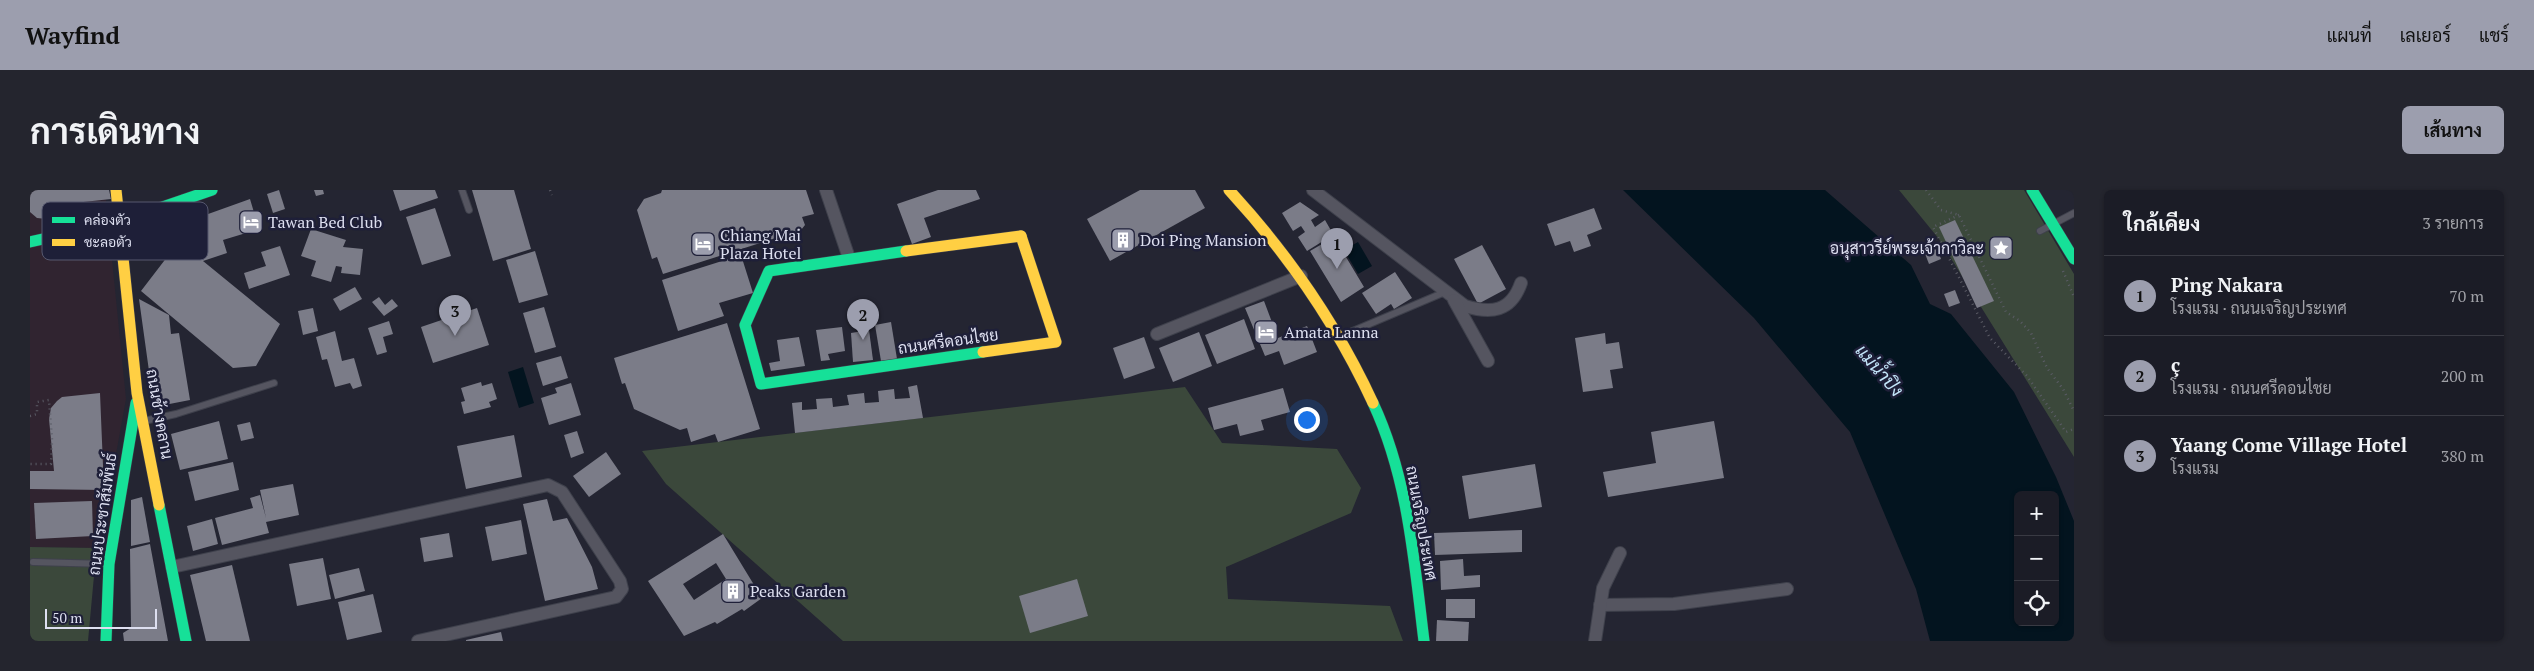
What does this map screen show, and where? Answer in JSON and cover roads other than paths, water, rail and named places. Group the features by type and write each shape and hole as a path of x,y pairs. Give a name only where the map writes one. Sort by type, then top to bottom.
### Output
{"street":[{"path":"178,202 212,190"},
{"path":"826,190 849,258"},
{"name":"ถนนเจริญประเทศ","path":"1229,190 1262,224 1301,276 1339,336 1383,424 1404,493 1424,641"},
{"path":"1313,190 1465,306 1483,311 1493,310 1517,295 1521,283"},
{"path":"2032,190 2074,259"},
{"name":"ถนนศรีดอนไชย","path":"1021,236 1056,342 762,384 745,325 769,271 849,258 1021,236"},
{"name":"ถนนช้างคลาน","path":"124,260 137,393 186,641"},
{"path":"1157,334 1301,276"},
{"path":"1449,295 1488,361"},
{"name":"ถนนประชาสัมพันธ์","path":"106,641 109,564 137,393"},
{"path":"172,567 548,486 562,492 620,581 622,589 616,597 418,641"},
{"path":"1595,641 1603,588 1620,553"},
{"path":"1600,605 1674,604 1787,589"}],"lane":[{"path":"462,190 469,210"},
{"path":"2040,231 2074,213"},
{"path":"1339,336 1449,295"},
{"path":"143,422 194,409 274,383"},
{"path":"33,562 109,564"}],"water":[{"name":"แม่น้ำปิง","path":"1623,190 1825,190 1911,265 1930,304 1951,314 2014,392 2056,477 2074,521 2074,641 1930,641 1916,589 1850,432 1754,318"},
{"path":"1358,242 1372,266 1358,274 1344,250"},
{"path":"523,367 534,403 519,408 508,372"}],"place":[{"name":"Tawan Bed Club","path":"251,222"},
{"name":"Doi Ping Mansion","path":"1123,240"},
{"name":"Chiang Mai Plaza Hotel","path":"703,244"},
{"name":"อนุสาวรีย์พระเจ้ากาวิละ","path":"2001,248"},
{"name":"Ping Nakara","path":"1337,269"},
{"name":"Amata Lanna","path":"1266,332"},
{"name":"Yaang Come Village Hotel","path":"455,336"},
{"name":"ç","path":"863,340"},
{"name":"Peaks Garden","path":"733,591"}]}
